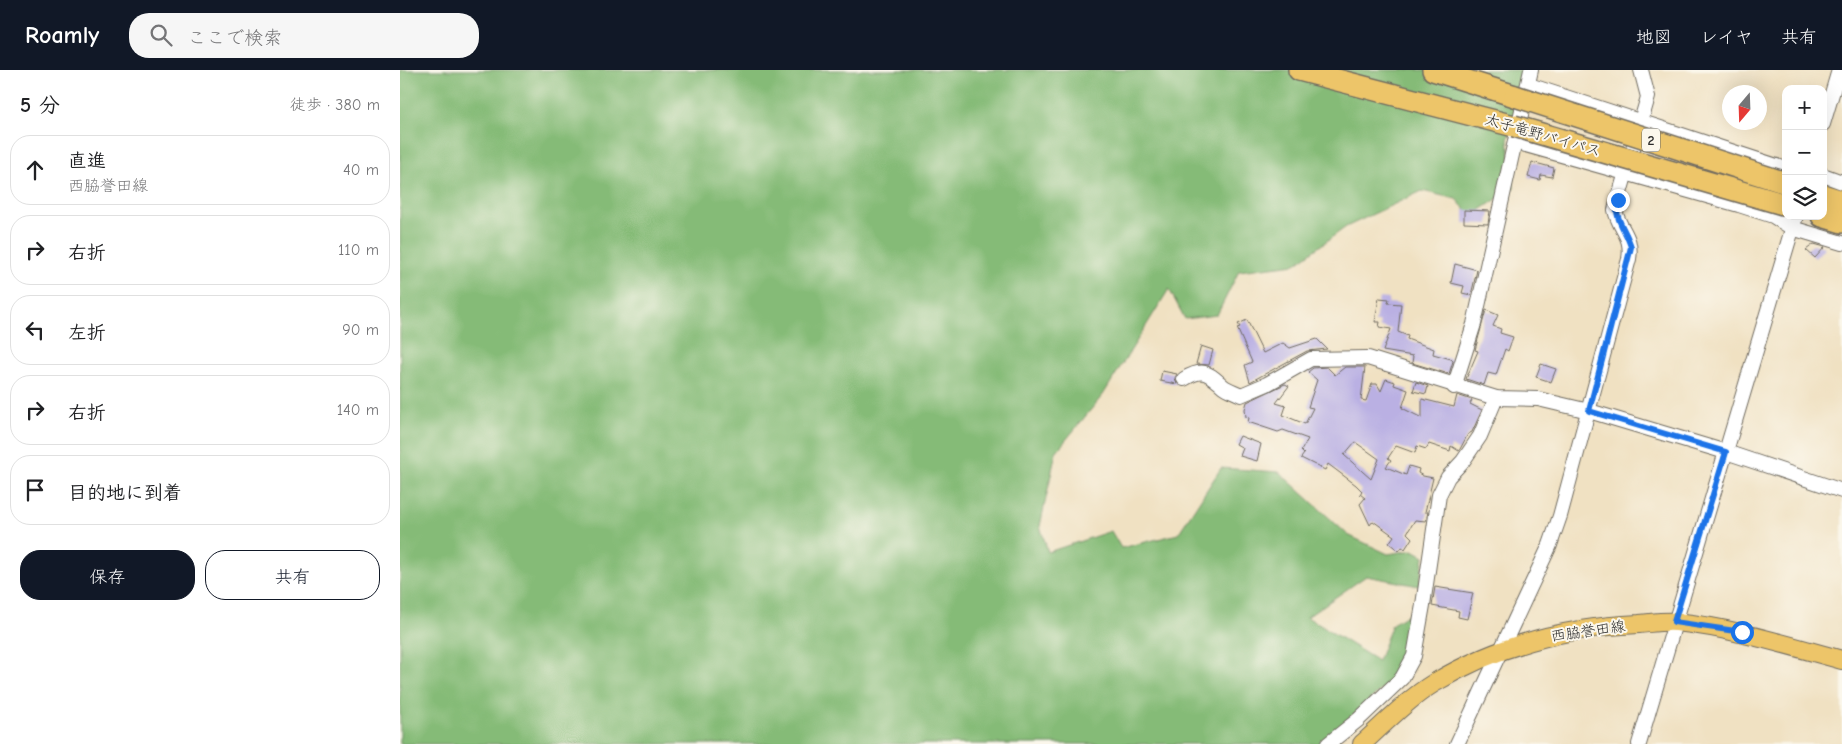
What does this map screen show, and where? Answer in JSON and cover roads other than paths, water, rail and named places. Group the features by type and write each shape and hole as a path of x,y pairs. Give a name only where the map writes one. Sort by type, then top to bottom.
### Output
{"highway":[{"name":"太子竜野バイパス","path":"1299,70 1515,134 1782,204"},
{"name":"太子竜野バイパス","path":"1433,70 1522,90 1782,182"},
{"path":"1827,196 1842,201"},
{"path":"1827,218 1842,222"}],"main road":[{"name":"西脇誉田線","path":"1362,744 1393,715 1434,683 1501,650 1560,632 1608,625 1674,622 1742,632 1842,660"}],"street":[{"path":"1454,386 1474,324 1515,134 1522,90 1531,70"},
{"path":"1457,744 1558,523 1589,411 1631,247 1627,234 1617,220 1615,210 1648,97 1641,70"},
{"path":"1827,110 1839,70"},
{"path":"1522,90 1641,122 1782,168"},
{"path":"1515,134 1625,172 1794,222 1842,243"},
{"path":"1827,176 1842,182"},
{"path":"1639,744 1794,222"},
{"path":"1184,379 1195,372 1211,375 1224,387 1241,394 1267,384 1311,359 1368,358 1496,398 1538,399 1589,411 1726,452 1842,491"},
{"path":"1328,744 1358,720 1402,678 1414,656 1439,495 1448,477 1480,436 1496,398"}]}
